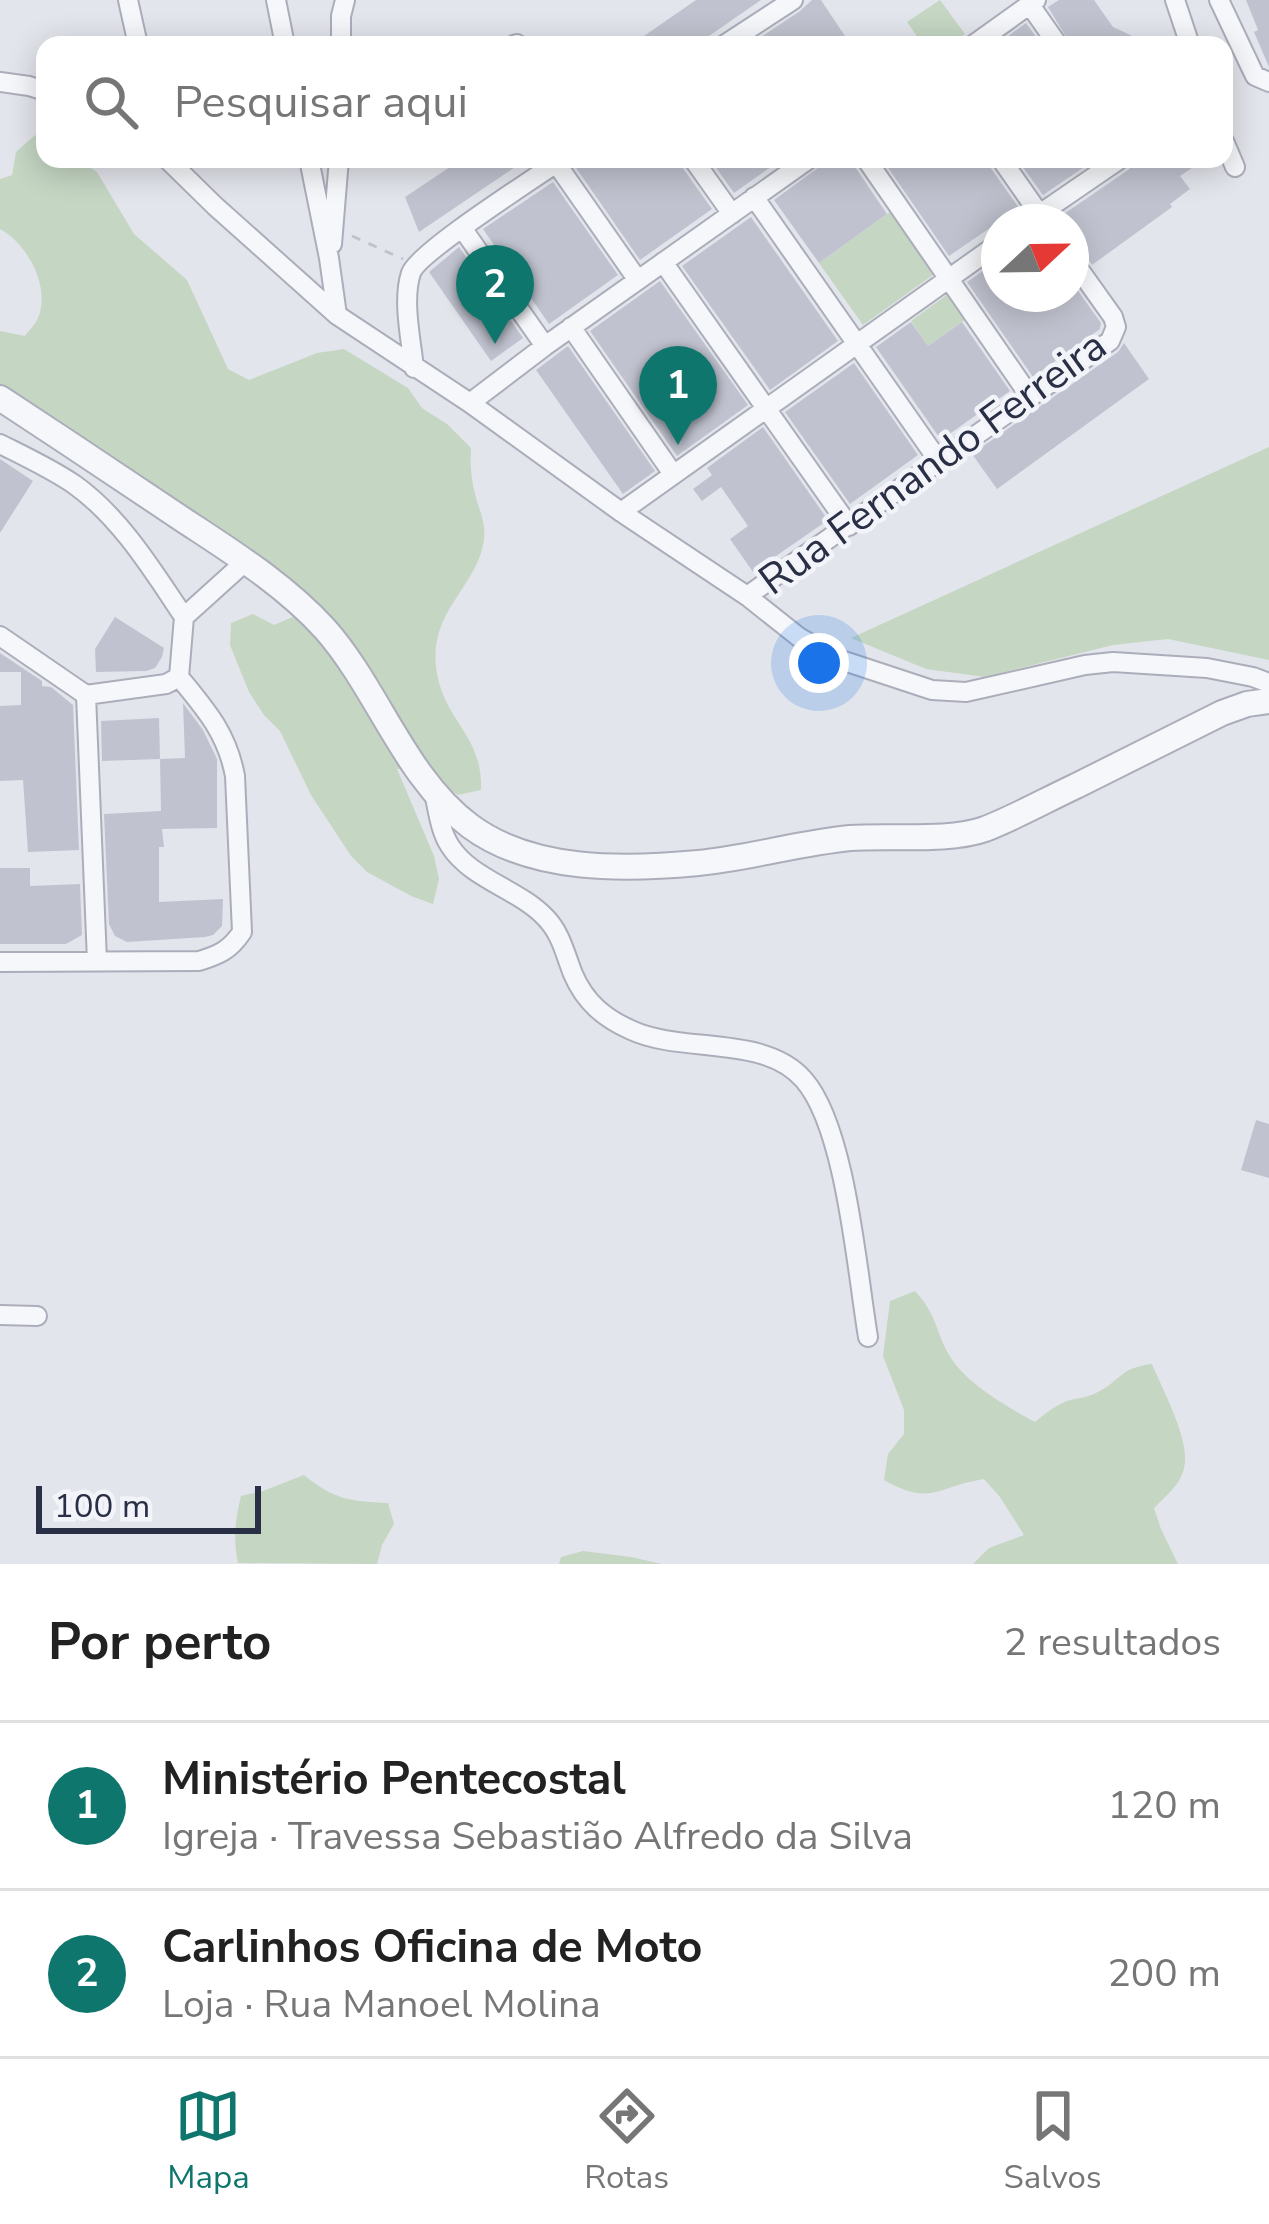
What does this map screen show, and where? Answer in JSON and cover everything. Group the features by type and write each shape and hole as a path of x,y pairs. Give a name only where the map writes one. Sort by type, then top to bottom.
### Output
{"street":[{"path":"128,0 136,36"},
{"path":"276,0 283,36"},
{"path":"341,36 345,0"},
{"path":"744,36 793,0"},
{"path":"1175,0 1187,36"},
{"path":"1219,0 1246,63 1255,76 1269,82"},
{"path":"986,36 1033,2 1053,36"},
{"path":"0,82 36,88"},
{"path":"1233,162 1235,167"},
{"path":"176,168 337,315 747,596 800,638 838,659 932,690 965,692 1085,664 1114,662 1207,668 1269,683"},
{"path":"311,168 337,315"},
{"path":"329,258 338,168"},
{"path":"413,368 409,277 415,264 549,168"},
{"path":"564,168 637,279"},
{"path":"699,168 731,214"},
{"path":"470,403 796,168"},
{"path":"872,168 1029,395"},
{"path":"1006,168 1028,204"},
{"path":"1058,204 1108,168"},
{"path":"754,197 938,460"},
{"path":"462,228 545,346"},
{"path":"621,512 981,256"},
{"path":"663,262 849,526"},
{"name":"Rua Fernando Ferreira","path":"747,596 1109,341 1116,327 1114,317 1089,283"},
{"path":"571,327 673,474"},
{"path":"0,398 246,561 295,600 327,632 434,793 468,825 501,845 552,860 628,866 700,863 834,840 967,834 1222,713 1269,701"},
{"path":"0,445 82,491 111,518 184,617 179,677 217,724 235,776 242,932 220,955 199,962 0,962"},
{"path":"184,617 246,561"},
{"path":"0,636 86,695 166,684 179,677"},
{"path":"86,695 98,962"},
{"path":"434,793 453,851 548,919 559,934 574,977 599,1013 658,1040 721,1047 776,1060 804,1080 823,1112 835,1151 868,1337"},
{"path":"0,1315 37,1316"}],"path":[{"path":"334,228 415,264"}],"green space":[{"path":"940,0 965,34 917,36 907,22"},
{"path":"35,135 36,168 91,168 97,172 134,234 187,280 228,369 249,380 317,353 344,349 408,388 422,408 471,448 484,539 472,573 444,619 435,655 443,693 476,756 481,790 458,795 419,769 397,769 434,856 439,879 433,904 367,872 351,856 311,795 280,731 249,692 230,645 231,623 253,614 274,625 295,616 264,584 242,577 231,556 0,405 0,331 25,336 38,319 42,300 33,264 0,229 0,179 12,175 16,152"},
{"path":"893,210 937,272 863,325 819,263"},
{"path":"948,294 966,319 928,346 911,321"},
{"path":"1269,447 1269,660 1168,639 1113,645 985,677 926,669 851,638"},
{"path":"915,1291 958,1368 1035,1422 1062,1403 1094,1394 1126,1372 1152,1364 1184,1444 1182,1474 1154,1508 1178,1564 973,1564 989,1548 1024,1535 984,1479 924,1493 884,1480 888,1454 904,1434 904,1410 883,1356 890,1301"},
{"path":"304,1475 343,1498 388,1503 394,1524 377,1564 238,1563 235,1530 241,1496"},
{"path":"583,1551 662,1564 559,1564 561,1557"}],"building":[{"path":"696,0 761,0 709,36 644,36"},
{"path":"812,0 821,0 845,36 762,36"},
{"path":"1059,0 1094,0 1113,27 1132,36 1066,36 1048,7"},
{"path":"1246,0 1269,0 1269,67 1254,32 1258,30"},
{"path":"1026,23 1035,36 1008,36"},
{"path":"448,168 514,168 419,232 405,197"},
{"path":"576,168 683,168 712,209 640,260"},
{"path":"716,168 769,168 734,193"},
{"path":"818,168 856,168 887,214 819,263 774,200"},
{"path":"888,168 991,168 1016,204 981,204 981,234 949,256"},
{"path":"1024,168 1083,168 1043,195"},
{"path":"1130,168 1192,168 1180,176 1190,189 1172,207 1092,265 1089,204 1078,204"},
{"path":"553,182 618,275 549,324 483,229"},
{"path":"751,217 838,341 770,390 682,266"},
{"path":"459,247 523,338 491,361 429,272"},
{"path":"981,272 981,302 967,282"},
{"path":"660,281 748,405 677,456 590,331"},
{"path":"1089,306 1100,329 1033,377 988,312 1089,312"},
{"path":"911,322 928,346 962,322 1010,391 941,440 876,347"},
{"path":"1124,343 1149,379 997,489 972,454 1118,352"},
{"path":"568,346 655,471 623,494 536,370"},
{"path":"854,363 918,455 850,504 785,412"},
{"path":"763,427 828,520 753,572 730,539 748,526 721,487 702,501 693,489 712,475 707,468"},
{"path":"0,459 33,481 0,533"},
{"path":"115,617 164,648 155,668 96,672 95,649"},
{"path":"0,653 73,705 79,850 28,852 23,780 0,781 0,706 21,705 21,672 0,672"},
{"path":"183,703 217,759 217,828 162,829 159,902 223,899 222,926 205,937 127,942 115,936 109,924 104,814 161,811 160,759 185,758"},
{"path":"159,718 160,759 102,761 101,721"},
{"path":"0,868 30,868 30,886 80,884 82,935 66,944 0,944"},
{"path":"1256,1120 1269,1124 1269,1178 1241,1170"}],"place":[{"name":"Carlinhos Oficina de Moto","path":"495,344"},
{"name":"Ministério Pentecostal","path":"678,445"}]}
